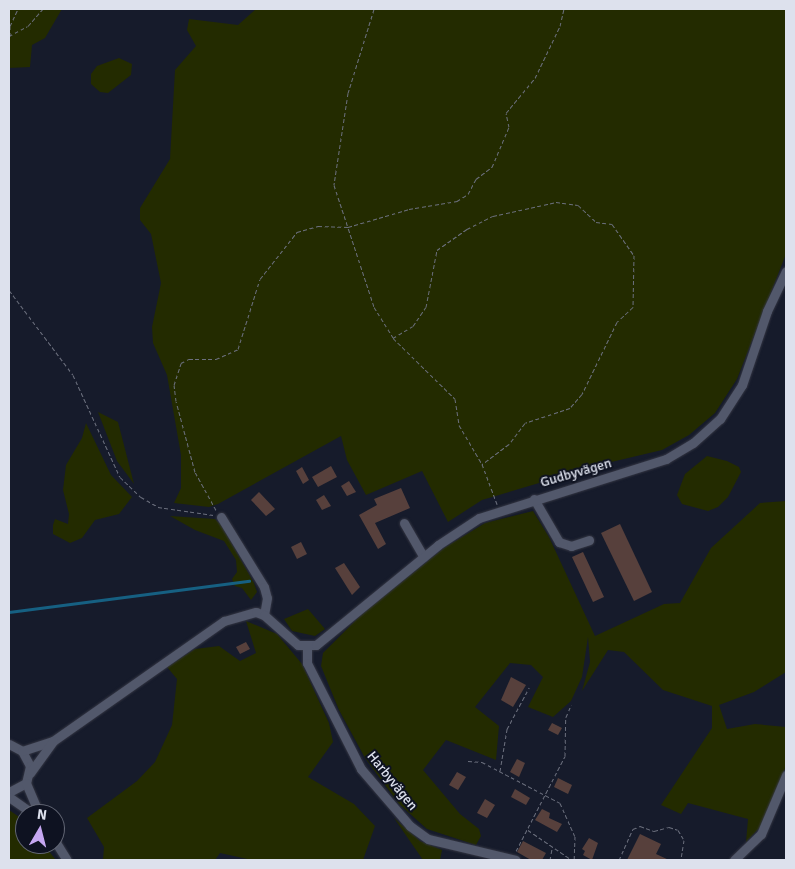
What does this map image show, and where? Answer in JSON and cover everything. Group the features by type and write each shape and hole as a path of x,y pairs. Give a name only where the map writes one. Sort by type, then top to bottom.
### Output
{"street":[{"name":"Gudbyvägen","path":"307,646 316,645 327,637 424,557 479,518 499,509 666,459 692,442 720,419 742,385 767,311 786,271"},
{"path":"534,499 559,542 571,546 589,540"},
{"path":"221,517 264,587 267,598 264,615"},
{"path":"404,524 424,557"},
{"path":"9,792 28,779 53,741 224,621 248,614 264,615 291,640 307,646"},
{"name":"Harbyvägen","path":"307,646 307,663 361,769 410,826 428,839 459,849 514,859"},
{"path":"13,747 53,741"},
{"path":"13,747 30,766 28,779 36,804"},
{"path":"734,860 761,834 786,775"}],"path":[{"path":"18,9 10,26 10,36 28,26 43,9"},
{"path":"374,9 348,93 334,185 374,307 393,338 456,399 459,425 482,464 499,509"},
{"path":"221,517 203,490 196,472 176,401 176,371 181,363 189,359 216,359 238,349 260,279 297,232 318,226 348,227 409,208 457,201 468,194 476,179 492,167 509,126 506,113 535,78 560,26 564,9"},
{"path":"393,338 413,326 426,307 437,250 467,229 493,216 556,202 578,205 596,222 612,224 634,255 633,307 617,322 582,394 570,408 525,423 509,444 482,464"},
{"path":"9,290 73,375 120,477 141,497 158,507 221,517"},
{"path":"500,772 506,729 529,688"},
{"path":"514,859 527,829 565,756 566,717 571,705"},
{"path":"468,761 482,762 546,793 560,803 576,836 573,860 552,848 548,841 527,829"},
{"path":"619,860 633,829 640,826 654,831 669,827 678,830 684,840 680,860"},
{"path":"550,860 552,848"}],"green space":[{"path":"9,9 62,9 45,38 32,45 30,67 9,68"},
{"path":"256,9 786,9 786,254 737,379 715,413 689,435 662,450 603,464 482,500 448,522 422,471 366,495 347,460 341,436 218,504 209,507 174,503 181,488 181,455 167,375 153,343 152,327 161,283 151,234 140,220 140,208 170,159 175,70 196,46 187,30 189,19 238,25"},
{"path":"119,58 132,64 131,75 108,93 100,92 91,84 91,74 97,66"},
{"path":"98,412 118,422 134,484 117,461"},
{"path":"86,423 111,475 132,497 119,514 95,520 82,538 70,543 53,534 53,525 55,519 68,524 69,514 63,490 66,465 82,438"},
{"path":"707,456 727,461 739,467 741,472 728,497 718,507 708,511 682,504 677,495 685,474"},
{"path":"786,501 786,672 754,692 719,705 727,729 755,724 786,727 786,766 762,825 746,842 748,819 688,803 681,814 661,805 712,728 712,706 663,690 624,652 608,650 582,691 590,662 588,637 582,677 571,701 553,717 528,707 543,677 531,665 510,663 475,707 499,726 496,760 446,740 423,770 460,814 479,829 481,836 476,845 427,829 399,804 365,758 339,710 321,666 323,653 362,614 444,548 485,523 533,511 549,537 595,636 664,604 680,603 711,548 760,503"},
{"path":"170,516 215,519 221,525 254,583 257,592 251,600 242,588 235,586 232,579 237,572 236,560 224,541 195,530"},
{"path":"308,609 325,629 315,636 292,631 284,619"},
{"path":"246,621 277,634 302,664 329,723 333,742 308,777 354,804 375,826 363,860 252,860 220,853 215,860 103,860 104,847 87,818 137,781 155,762 172,725 177,679 167,667 195,649 219,646 240,661 256,653"},
{"path":"9,810 15,814 15,854 51,854 56,860 9,860"},
{"path":"394,818 420,841 442,850 440,860 423,860"}],"building":[{"path":"331,466 337,477 318,487 312,477"},
{"path":"302,467 309,480 303,484 296,471"},
{"path":"349,481 356,492 347,496 341,486"},
{"path":"401,488 410,508 375,523 386,544 378,549 359,515 377,505 374,499"},
{"path":"259,492 275,509 266,516 251,500"},
{"path":"324,495 331,506 322,510 316,500"},
{"path":"620,524 652,592 634,601 601,533"},
{"path":"301,542 307,554 297,559 291,547"},
{"path":"583,552 604,597 593,602 572,557"},
{"path":"344,563 360,587 352,595 335,568"},
{"path":"246,642 250,649 240,654 236,647"},
{"path":"511,677 526,685 513,707 501,700"},
{"path":"552,723 562,728 558,735 548,730"},
{"path":"517,759 525,763 519,777 510,772"},
{"path":"457,772 466,777 458,790 449,785"},
{"path":"558,778 572,785 568,794 554,787"},
{"path":"515,789 530,798 526,805 511,797"},
{"path":"485,799 495,805 487,818 477,813"},
{"path":"542,809 550,813 549,818 562,824 557,832 535,820"},
{"path":"640,834 661,844 656,854 669,860 627,860"},
{"path":"589,838 598,843 592,860 583,855 585,851 582,849"},
{"path":"523,841 546,853 542,860 531,860 517,852"}],"waterway":[{"path":"9,612 249,581"}]}
